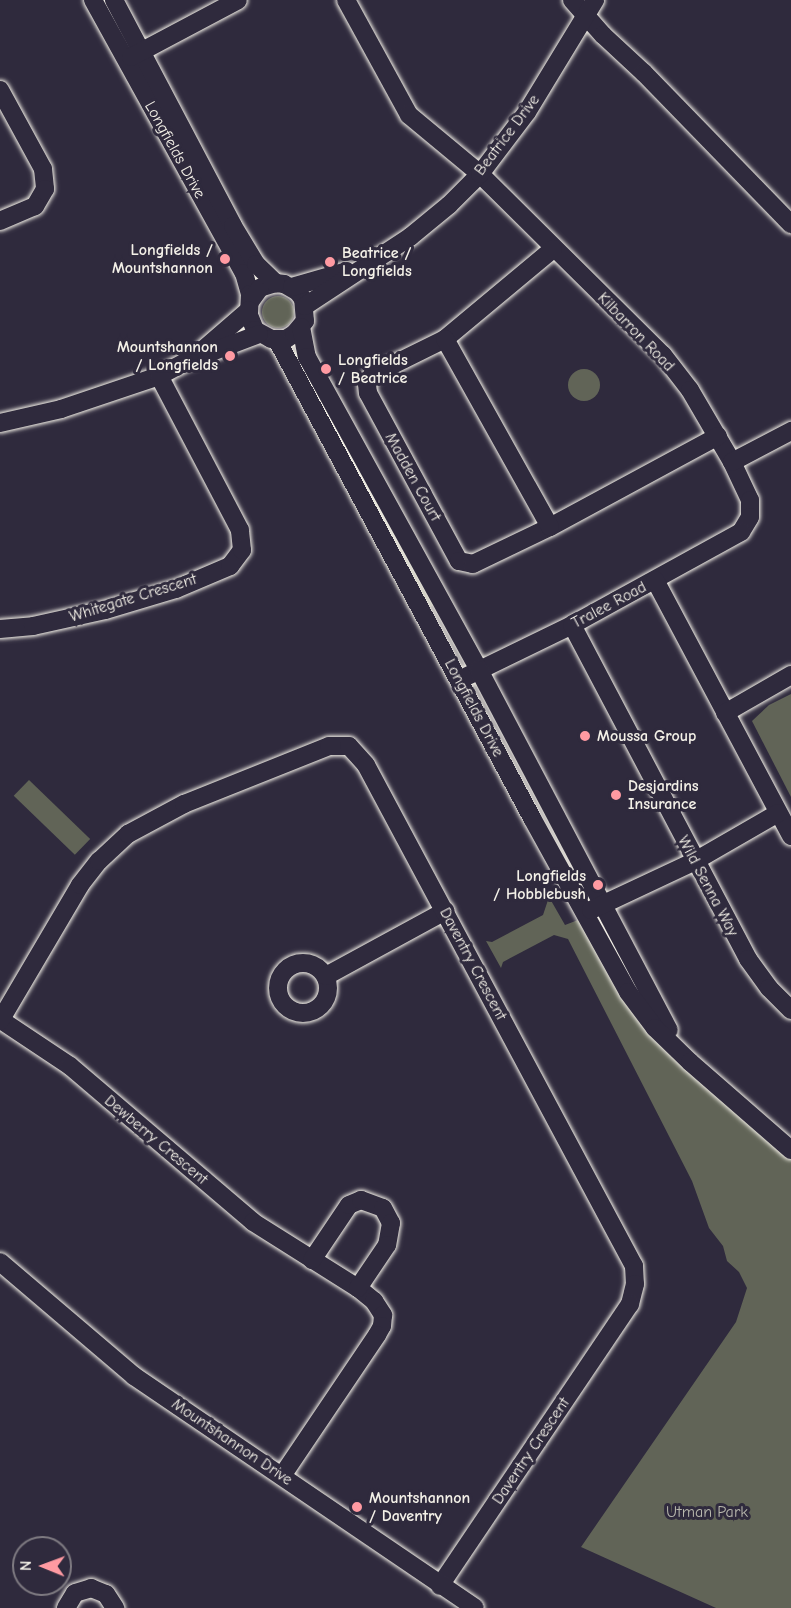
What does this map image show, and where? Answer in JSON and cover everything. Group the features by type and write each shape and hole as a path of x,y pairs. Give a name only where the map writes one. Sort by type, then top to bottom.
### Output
{"street":[{"name":"Longfields Drive","path":"93,0 133,56 256,264 284,285"},
{"name":"Longfields Drive","path":"114,0 133,56 248,283 250,306"},
{"path":"133,56 238,0"},
{"name":"Kilbarron Road","path":"346,0 409,115 480,174 553,249 663,355 690,390 732,462 750,500 750,517"},
{"path":"572,0 591,8 791,224"},
{"name":"Beatrice Drive","path":"305,306 410,237 448,206 480,174 511,135 591,8"},
{"path":"0,90 43,169 45,189 35,206 0,221"},
{"name":"Madden Court","path":"553,249 445,339 372,375 367,384 368,393 459,561 473,564 550,527 717,436"},
{"name":"Beatrice Drive","path":"284,285 363,267"},
{"path":"185,362 229,330 250,306 260,288 284,285 298,292 305,306 305,321 286,339 277,340 259,334 252,326 250,306"},
{"name":"Longfields Drive","path":"301,327 307,357 479,670 665,1023 690,1062"},
{"path":"0,423 61,409 159,376 185,362 259,334"},
{"path":"445,339 550,527"},
{"name":"Longfields Drive","path":"277,340 628,992 655,1028 690,1062 791,1150"},
{"name":"Whitegate Crescent","path":"0,629 33,626 105,610 176,589 230,566 242,550 240,530 159,376"},
{"path":"732,462 791,431"},
{"name":"Tralee Road","path":"459,680 572,625 741,532 750,517"},
{"path":"655,580 791,836"},
{"name":"Wild Senna Way","path":"572,625 748,959 770,988 791,1010"},
{"path":"725,712 791,675"},
{"name":"Daventry Crescent","path":"0,1021 80,885 113,846 162,814 329,746 349,746 366,765 634,1266 635,1284 630,1304 440,1586"},
{"path":"584,914 695,861 778,813"},
{"path":"326,976 445,911"},
{"name":"Dewberry Crescent","path":"0,1021 70,1066 253,1222 358,1288 374,1301 383,1315 382,1326 282,1476"},
{"path":"312,1260 349,1205 361,1200 383,1208 391,1223 387,1245 358,1288"},
{"name":"Mountshannon Drive","path":"0,1262 134,1376 475,1608"},
{"path":"66,1608 75,1593 91,1588 106,1594 115,1608"}],"green space":[{"path":"278,296 289,301 294,312 289,323 278,328 267,323 262,312 267,301"},
{"path":"584,369 595,374 600,385 595,396 584,401 573,396 568,385 573,374"},
{"path":"309,376 435,605 430,607 413,584 307,377"},
{"path":"791,694 791,797 752,721 769,705"},
{"path":"29,780 90,839 75,855 14,796"},
{"name":"Utman Park","path":"549,897 565,925 578,920 622,998 791,1158 791,1608 716,1608 581,1547 736,1322 747,1288 739,1272 727,1261 723,1246 709,1228 692,1181 568,939 554,935 503,962 501,968 486,941 492,942 543,915"}],"place":[{"name":"Longfields / Mountshannon","path":"225,259"},
{"name":"Beatrice / Longfields","path":"330,262"},
{"name":"Mountshannon / Longfields","path":"230,356"},
{"name":"Longfields / Beatrice","path":"326,369"},
{"name":"Moussa Group","path":"585,736"},
{"name":"Desjardins Insurance","path":"616,795"},
{"name":"Longfields / Hobblebush","path":"598,885"},
{"name":"Mountshannon / Daventry","path":"357,1507"}]}
